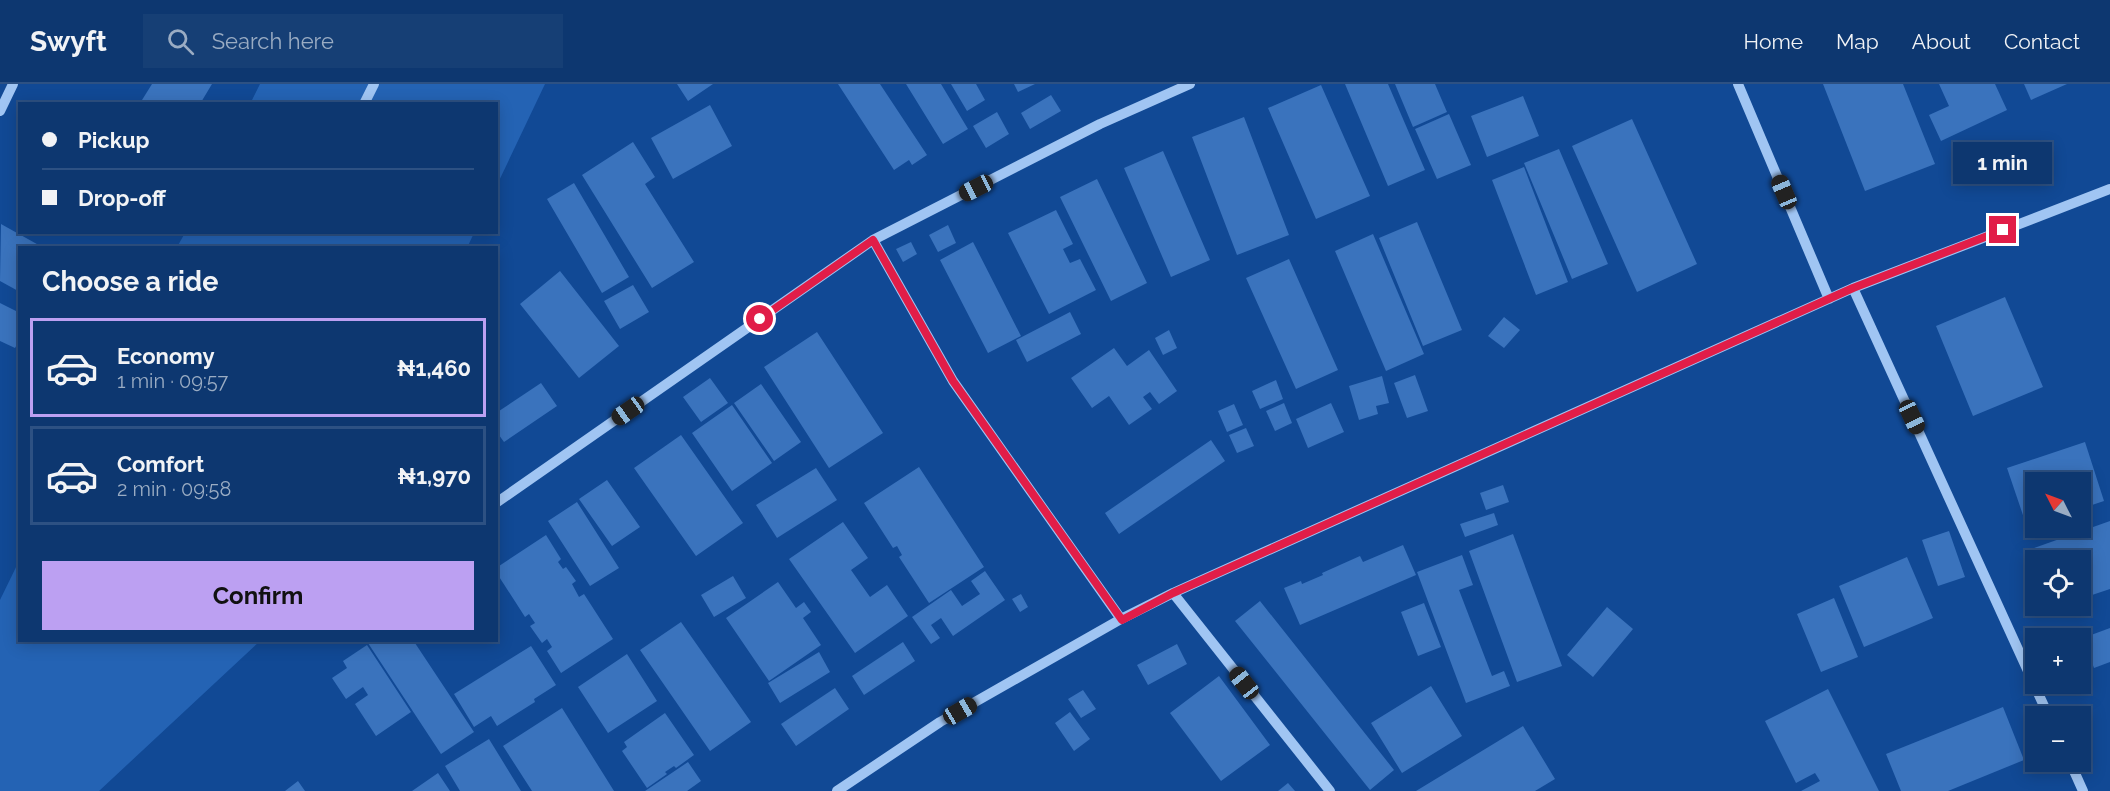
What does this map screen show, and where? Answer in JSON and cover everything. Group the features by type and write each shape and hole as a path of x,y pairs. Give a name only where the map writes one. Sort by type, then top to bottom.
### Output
{"street":[{"path":"0,111 13,84"},
{"path":"365,102 374,84"},
{"path":"498,502 873,240 1100,124 1190,84"},
{"path":"1738,84 1829,299"},
{"path":"837,791 940,722 1173,593 1853,288 2110,189"},
{"path":"873,240 953,381 1122,620"},
{"path":"1853,288 2044,706"},
{"path":"1173,593 1330,791"},
{"path":"2074,772 2083,791"}],"shaded area":[{"path":"260,84 545,84 498,183 498,102 251,102"},
{"path":"184,234 474,234 468,246 178,246"},
{"path":"18,563 18,642 259,642 99,791 0,791 0,600"}],"building":[{"path":"152,84 212,84 201,102 145,102 142,100"},
{"path":"677,84 713,84 688,101"},
{"path":"838,84 880,84 927,155 912,165 909,160 894,170"},
{"path":"906,84 941,84 968,129 943,144"},
{"path":"951,84 976,84 985,100 967,111"},
{"path":"1014,84 1035,84 1018,92"},
{"path":"1345,84 1388,84 1425,170 1388,186"},
{"path":"1395,84 1435,84 1447,112 1413,127"},
{"path":"1823,84 1903,84 1935,164 1865,191"},
{"path":"1939,84 1995,84 2007,110 1941,141 1929,115 1949,106"},
{"path":"2024,84 2067,84 2031,100"},
{"path":"1321,85 1370,196 1316,219 1268,108"},
{"path":"1051,95 1061,111 1030,129 1021,113"},
{"path":"1523,96 1539,136 1487,157 1471,116"},
{"path":"710,105 732,146 673,179 651,138"},
{"path":"997,112 1009,134 986,148 973,126"},
{"path":"1449,114 1471,165 1437,179 1415,129"},
{"path":"1244,117 1289,235 1237,255 1192,137"},
{"path":"1632,119 1697,264 1637,292 1572,146"},
{"path":"633,142 655,177 645,184 694,262 652,288 582,175"},
{"path":"1559,149 1608,264 1572,279 1524,163"},
{"path":"1163,151 1210,260 1171,277 1124,168"},
{"path":"1524,167 1568,282 1536,295 1492,180"},
{"path":"1097,179 1147,283 1111,301 1060,197"},
{"path":"574,183 629,277 602,293 547,199"},
{"path":"1056,210 1073,244 1063,249 1070,263 1080,259 1096,290 1049,314 1008,233"},
{"path":"1417,222 1462,330 1423,346 1379,238"},
{"path":"1,224 40,246 18,246 18,291 0,281"},
{"path":"948,225 956,243 938,252 929,235"},
{"path":"1373,234 1424,354 1386,371 1335,251"},
{"path":"911,242 917,254 903,262 896,249"},
{"path":"973,242 1021,336 988,353 940,260"},
{"path":"1289,259 1338,370 1296,389 1246,278"},
{"path":"560,271 619,346 579,378 520,304"},
{"path":"633,285 649,312 620,329 604,301"},
{"path":"2005,297 2043,387 1973,416 1936,326"},
{"path":"0,303 18,312 18,343 15,348 0,341"},
{"path":"1070,312 1081,334 1027,362 1016,340"},
{"path":"1504,317 1520,330 1504,348 1488,336"},
{"path":"1169,330 1177,348 1163,355 1155,338"},
{"path":"817,332 883,433 829,468 764,367"},
{"path":"1114,348 1127,366 1149,350 1177,391 1159,404 1150,392 1143,397 1152,409 1129,425 1109,396 1092,408 1071,378"},
{"path":"1415,375 1428,411 1407,418 1394,383"},
{"path":"1382,376 1389,403 1376,406 1378,414 1359,420 1349,386"},
{"path":"710,378 728,403 701,422 683,397"},
{"path":"1276,380 1283,399 1260,409 1252,391"},
{"path":"541,383 557,406 504,442 498,434 498,412"},
{"path":"761,384 801,442 774,461 734,403"},
{"path":"1284,403 1292,423 1275,431 1266,411"},
{"path":"1331,403 1344,432 1308,448 1296,419"},
{"path":"1234,404 1243,425 1227,432 1218,411"},
{"path":"732,405 772,463 732,491 692,433"},
{"path":"1246,428 1254,446 1237,453 1229,435"},
{"path":"681,435 743,523 696,556 634,468"},
{"path":"1211,440 1225,461 1119,534 1105,513"},
{"path":"2085,442 2104,501 2091,505 2091,472 2025,472 2025,521 2007,468"},
{"path":"919,467 984,567 929,603 899,557 902,555 897,546 893,548 864,503"},
{"path":"816,468 837,500 777,538 756,505"},
{"path":"607,480 640,527 612,546 579,499"},
{"path":"1503,485 1509,502 1486,510 1480,493"},
{"path":"577,502 619,568 590,586 548,521"},
{"path":"1494,513 1498,525 1465,537 1460,524"},
{"path":"2110,521 2110,589 2091,595 2091,550 2029,550 2062,538 2091,538 2091,528"},
{"path":"843,522 868,558 851,570 870,597 887,585 908,616 855,653 789,559"},
{"path":"1949,531 1965,577 1938,586 1922,540"},
{"path":"1513,534 1562,666 1517,682 1469,551"},
{"path":"546,535 561,559 558,562 563,569 566,567 576,581 572,584 579,597 584,594 613,639 561,673 547,651 552,647 547,639 542,643 530,626 535,623 529,614 525,617 498,575 498,567"},
{"path":"1403,545 1416,575 1300,625 1284,588 1301,581 1302,584 1360,556 1363,562"},
{"path":"1462,555 1473,585 1459,590 1492,676 1504,671 1510,686 1466,703 1417,572"},
{"path":"1907,557 1933,618 1864,647 1839,586"},
{"path":"985,571 1005,600 953,636 941,618 931,625 940,638 931,644 912,617 951,590 962,606 980,594 971,581"},
{"path":"733,576 746,598 714,617 701,595"},
{"path":"778,582 796,608 804,602 811,612 803,618 821,645 769,681 726,618"},
{"path":"1021,594 1028,607 1020,612 1012,599"},
{"path":"1834,598 1858,657 1821,672 1797,614"},
{"path":"1260,601 1394,770 1370,790 1235,621"},
{"path":"1424,603 1441,647 1418,656 1401,612"},
{"path":"1607,607 1633,629 1593,677 1567,655"},
{"path":"681,622 751,722 710,751 640,650"},
{"path":"2110,628 2110,662 2094,668 2091,660 2091,635"},
{"path":"367,642 414,642 474,732 441,754"},
{"path":"903,642 915,661 864,695 852,676"},
{"path":"1177,644 1187,664 1148,685 1137,665"},
{"path":"367,645 411,712 376,736 355,704 368,695 363,687 346,699 332,678 347,668 343,661"},
{"path":"531,646 556,685 534,699 535,702 497,726 491,716 474,727 454,694"},
{"path":"819,652 830,672 780,703 768,683"},
{"path":"627,654 657,701 608,733 578,687"},
{"path":"1219,676 1270,745 1221,781 1170,713"},
{"path":"1431,686 1462,736 1402,773 1371,723"},
{"path":"835,688 849,709 796,746 781,724"},
{"path":"1828,689 1879,791 1801,791 1820,781 1815,773 1796,783 1765,721"},
{"path":"1083,690 1096,709 1081,718 1068,699"},
{"path":"2003,707 2024,760 1948,791 1901,791 1886,754"},
{"path":"562,708 614,791 532,791 503,746"},
{"path":"1070,712 1090,739 1074,751 1055,723"},
{"path":"665,713 694,755 676,768 674,766 665,772 667,774 647,788 622,751 627,747 624,742"},
{"path":"1523,726 1555,779 1535,791 1416,791"},
{"path":"489,739 521,791 460,791 445,766"},
{"path":"688,762 701,781 687,791 645,791"},
{"path":"438,773 450,791 412,791"},
{"path":"298,781 305,791 285,791"},
{"path":"1288,783 1295,791 1278,791"}],"route":[{"path":"760,319 873,240 953,381 1122,620 1173,593 1853,288 2003,230"}]}
